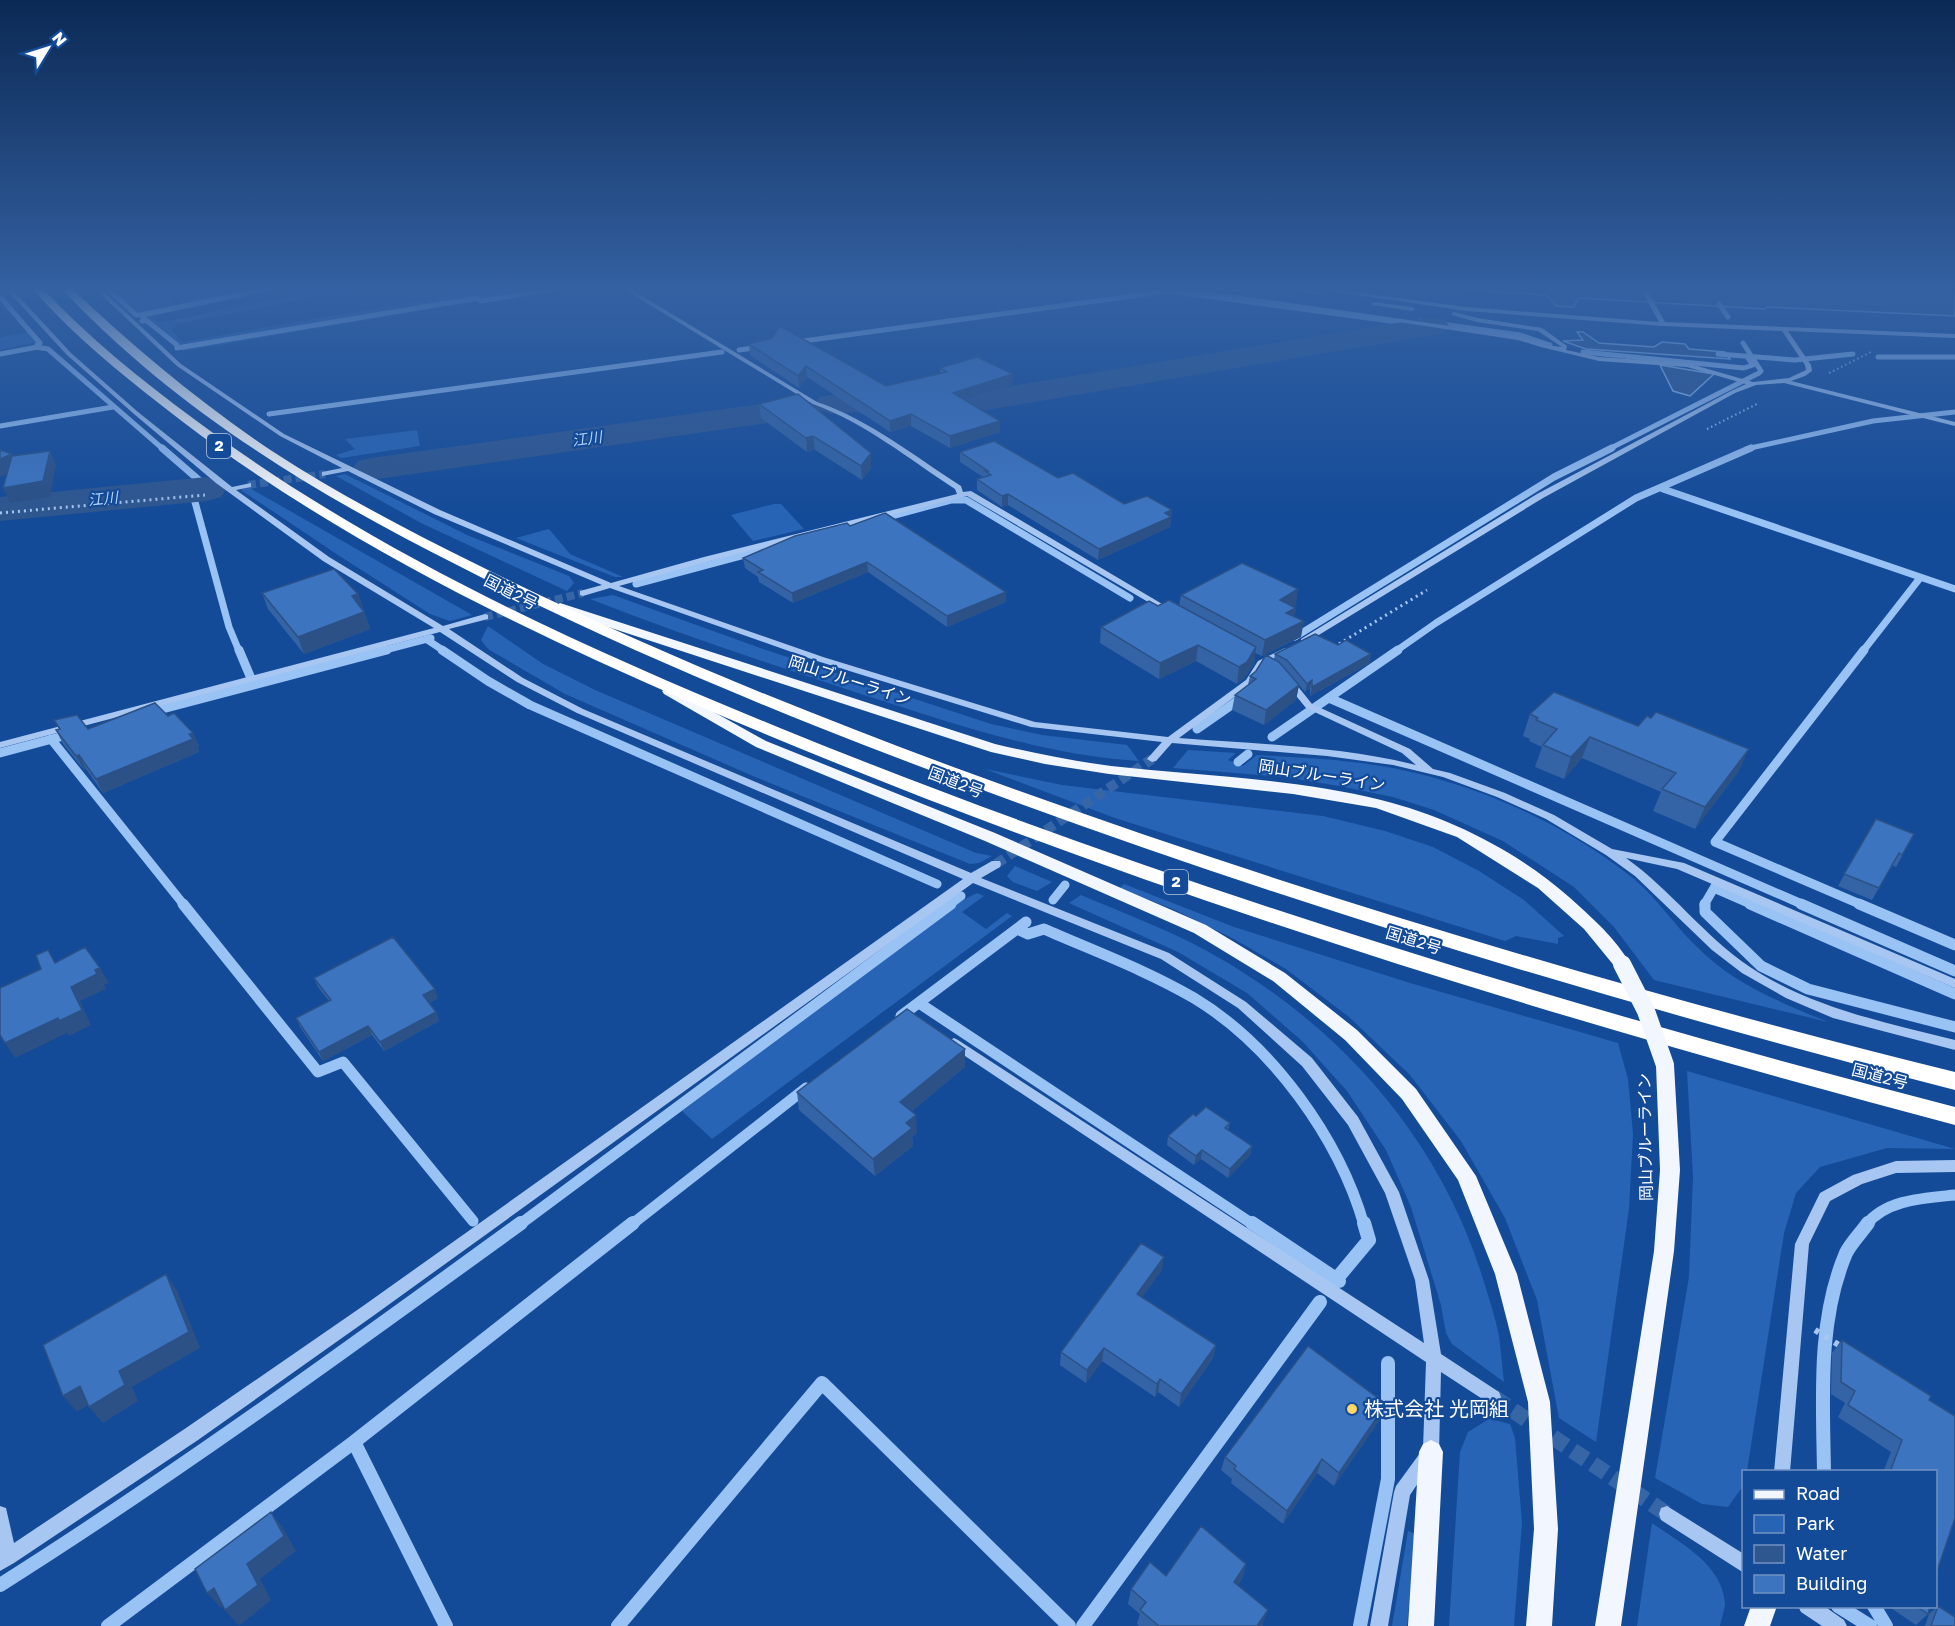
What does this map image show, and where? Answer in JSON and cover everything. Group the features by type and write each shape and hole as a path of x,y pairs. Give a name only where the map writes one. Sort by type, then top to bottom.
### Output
{"highway":[{"name":"国道2号","path":"115,364 214,442 294,496 384,549 577,647 801,743 961,805 1193,888 1401,957 1684,1042 1955,1116"},
{"name":"国道2号","path":"149,364 240,434 340,497 529,597 823,724 998,790 1204,862 1401,926 1679,1006 1955,1081"}],"main road":[{"name":"岡山ブルーライン","path":"529,597 991,748 1045,760 1109,770 1293,789 1389,808 1462,832 1544,884 1590,925 1622,964 1646,1011 1665,1065 1670,1170 1664,1251 1608,1626"},
{"path":"645,677 761,744 990,837 1200,929 1280,976 1351,1035 1408,1094 1466,1176 1506,1274 1539,1402 1546,1529 1539,1626"},
{"path":"1421,1626 1431,1452"},
{"path":"1757,1626 1763,1608"}],"street":[{"path":"80,364 136,413 326,559 442,629 520,680 580,711 972,878 1165,956 1242,1005 1307,1062 1353,1121 1392,1192 1422,1280 1434,1359 1431,1452 1402,1492 1379,1626"},
{"path":"180,364 208,386 282,435 437,512 611,586 820,659 1034,725 1170,740 1327,753 1393,762 1501,795 1550,817 1610,852 1639,873 1716,947 1746,970 1781,990 1833,1013 1955,1045"},
{"path":"750,364 815,403 842,412 958,488 960,493"},
{"path":"1671,364 1687,365 1751,383 1786,381 1955,424"},
{"path":"1786,381 1808,368 1806,364"},
{"path":"1152,759 1170,740 1249,682 1262,663 1303,642 1540,496 1751,383"},
{"path":"325,474 347,469"},
{"path":"232,489 248,485"},
{"path":"583,593 960,493 974,496 1178,616"},
{"path":"0,745 485,617"},
{"path":"1281,672 1309,706 1406,751 1431,772"},
{"path":"1610,852 1680,866 1955,984"},
{"path":"0,1514 4,1559 192,1434 368,1311 972,878 996,864"},
{"path":"945,1038 1493,1397"},
{"path":"1782,1470 1802,1244 1825,1197 1857,1179 1896,1167 1948,1164 1955,1166"},
{"path":"1667,1514 1742,1564"},
{"path":"1769,1626 1771,1608"},
{"path":"1810,1608 1838,1626"}],"path":[{"path":"1808,368 1830,373 1848,364"},
{"path":"1702,431 1797,384"},
{"path":"0,513 197,494"},
{"path":"1326,652 1434,586"},
{"path":"1819,1332 1851,1354"}],"green space":[{"path":"417,430 420,446 341,458 336,455 355,449 345,439"},
{"path":"345,474 467,535 569,576 574,583 567,591 421,523 336,476"},
{"path":"248,487 472,615 450,621 430,614 241,490"},
{"path":"781,504 804,529 753,541 731,515"},
{"path":"549,529 570,554 623,577 615,577 516,538"},
{"path":"613,595 763,649 991,724 1042,735 1127,745 1139,761 1103,758 1033,745 964,726 759,660 590,599"},
{"path":"488,626 543,664 595,690 976,853 992,856 979,863 970,864 753,776 565,694 488,649 481,640"},
{"path":"1188,750 1236,753 1228,760 1243,766 1257,755 1352,762 1390,768 1465,787 1501,801 1571,836 1634,879 1696,946 1725,971 1758,991 1828,1022 1654,980 1614,927 1574,887 1503,841 1434,810 1393,797 1284,777 1173,768"},
{"path":"985,769 1062,785 1323,816 1385,831 1433,847 1479,871 1524,900 1564,936 1558,938 1558,944 1516,936 1505,941 1115,818"},
{"path":"1015,866 1052,882 1037,891 1013,882 1007,876"},
{"path":"1124,884 1234,927 1410,983 1618,1043 1628,1079 1633,1134 1629,1209 1596,1442 1559,1418 1537,1300 1505,1218 1461,1141 1410,1075 1349,1017 1286,969 1234,939 1175,910 1120,888"},
{"path":"977,893 984,896 962,912 986,929 1007,913 1012,916 712,1139 682,1111 957,903"},
{"path":"1081,895 1187,941 1221,959 1266,988 1308,1020 1347,1056 1383,1095 1414,1137 1442,1181 1465,1229 1496,1322 1504,1382 1452,1344 1446,1333 1441,1305 1411,1207 1386,1150 1347,1091 1302,1041 1247,993 1178,952 1069,903"},
{"path":"1687,1071 1955,1149 1887,1148 1820,1167 1796,1193 1784,1233 1747,1470 1742,1470 1742,1487 1728,1507 1702,1504 1655,1478 1689,1277 1693,1177"},
{"path":"1489,1419 1510,1424 1515,1438 1522,1523 1514,1626 1449,1626 1460,1452 1468,1432"},
{"path":"1652,1523 1698,1556 1716,1577 1725,1603 1720,1626 1637,1626"},
{"path":"1408,1531 1416,1534 1407,1626 1392,1626"}],"water":[{"path":"1660,365 1714,374 1690,396 1673,391"}],"building":[{"path":"779,364 847,364 886,386 947,372 940,368 954,364 992,364 1013,374 953,393 1000,421 950,436 911,414 890,421 806,366 798,376"},
{"path":"798,394 871,453 861,466 813,436 806,438 759,404"},
{"path":"994,441 1058,478 1073,473 1124,504 1147,496 1172,510 1165,513 1171,517 1099,549 1008,494 1002,496 977,479 991,475 960,452"},
{"path":"0,450 12,454 0,459"},
{"path":"50,451 43,481 3,488 12,456"},
{"path":"885,513 1006,592 947,616 867,562 792,593 758,572 763,570 743,558 795,536 847,523 850,526"},
{"path":"1242,563 1298,589 1280,600 1296,608 1286,613 1304,621 1265,640 1181,595"},
{"path":"334,569 358,594 352,596 364,612 298,637 262,593"},
{"path":"1169,600 1256,647 1247,662 1239,667 1198,645 1160,663 1101,627 1149,601 1158,606"},
{"path":"1315,634 1338,645 1346,640 1371,654 1312,687 1312,680 1307,684 1287,660 1275,654"},
{"path":"1266,655 1279,662 1299,685 1266,710 1235,695 1256,679 1250,676"},
{"path":"1554,692 1638,726 1647,716 1651,718 1656,712 1749,749 1705,807 1662,789 1676,773 1590,737 1571,757 1543,745 1557,729 1536,720 1538,718 1530,714"},
{"path":"155,703 168,716 174,713 193,733 189,734 193,739 96,779 79,755 76,756 56,730 60,729 54,720 77,715 88,729"},
{"path":"1876,819 1914,834 1902,855 1899,853 1879,888 1844,874"},
{"path":"393,937 435,989 423,995 436,1012 380,1042 368,1026 319,1052 296,1018 331,1000 314,978"},
{"path":"85,947 100,968 95,970 97,974 71,987 82,1010 59,1021 58,1018 5,1043 0,1035 0,988 41,969 36,955 48,950 55,963"},
{"path":"907,1009 965,1049 900,1102 916,1115 906,1123 912,1128 873,1159 797,1092"},
{"path":"1206,1107 1230,1123 1225,1128 1252,1146 1230,1169 1202,1150 1196,1156 1168,1136 1193,1114 1196,1116"},
{"path":"1141,1243 1164,1257 1137,1294 1216,1345 1181,1394 1160,1379 1157,1384 1104,1348 1087,1370 1061,1352"},
{"path":"166,1274 189,1332 119,1371 125,1385 89,1407 80,1386 63,1396 43,1345"},
{"path":"1842,1340 1931,1396 1929,1400 1955,1416 1955,1518 1937,1571 1937,1470 1891,1470 1902,1440 1848,1405 1855,1391 1841,1382"},
{"path":"1308,1346 1386,1404 1339,1473 1322,1459 1287,1511 1234,1469 1236,1466 1225,1457"},
{"path":"271,1512 284,1536 247,1564 258,1585 225,1610 214,1588 207,1593 195,1569"},
{"path":"1201,1526 1246,1564 1234,1582 1268,1610 1257,1626 1159,1626 1140,1610 1146,1602 1131,1589 1150,1562 1166,1576"},
{"path":"1938,1606 1955,1617 1955,1626 1931,1626"},
{"path":"1919,1608 1930,1608 1928,1614"}],"waterway":[{"path":"65,364 163,449"},
{"path":"269,414 635,364"},
{"name":"江川","path":"832,404 858,401 889,411 951,406 1205,364"},
{"path":"1703,364 1744,368 1752,364"},
{"path":"1609,449 1759,373 1761,371 1756,364"},
{"path":"0,426 113,407"},
{"name":"江川","path":"371,469 803,408"},
{"path":"1746,449 1873,421 1955,412"},
{"path":"162,448 200,481 203,489"},
{"path":"1295,637 1554,477 1612,448"},
{"path":"1396,651 1436,623 1636,498 1751,448"},
{"name":"江川","path":"0,509 207,489"},
{"path":"1663,489 1955,589"},
{"path":"192,491 229,627 239,651"},
{"path":"880,519 951,500 966,500 1130,598"},
{"path":"636,584 771,548"},
{"path":"1863,651 1920,578"},
{"path":"426,639 431,638"},
{"path":"381,651 426,639"},
{"path":"426,639 444,651"},
{"path":"239,650 250,676"},
{"path":"151,712 387,650"},
{"path":"442,650 488,681 530,705 937,884"},
{"path":"1272,737 1398,650"},
{"path":"1862,905 1715,842 1864,650"},
{"path":"1197,729 1243,697"},
{"path":"1329,698 1804,905"},
{"path":"51,739 71,734"},
{"path":"0,753 51,739"},
{"path":"51,739 184,905"},
{"path":"1238,762 1248,754"},
{"path":"1053,900 1065,885"},
{"path":"1704,905 1714,888"},
{"path":"1714,888 1753,905"},
{"path":"949,905 961,896"},
{"path":"183,904 318,1072 343,1062 473,1221"},
{"path":"519,1225 951,904"},
{"path":"1705,904 1705,912 1761,966 1808,989 1955,1027"},
{"path":"1750,904 1955,994"},
{"path":"1801,904 1955,971"},
{"path":"1859,904 1955,945"},
{"path":"901,1016 1026,922"},
{"path":"1017,929 1028,934 1044,929 1157,978 1194,998 1250,1041 1299,1097 1320,1127 1353,1192 1364,1225"},
{"path":"919,1003 1254,1225"},
{"path":"631,1225 806,1088"},
{"path":"1866,1225 1874,1216 1895,1205 1907,1201 1955,1195"},
{"path":"0,1585 198,1453 521,1223"},
{"path":"354,1442 633,1223"},
{"path":"1252,1223 1336,1279"},
{"path":"1336,1279 1369,1240 1364,1223"},
{"path":"1824,1470 1824,1361 1830,1306 1846,1253 1868,1223"},
{"path":"1083,1626 1320,1302"},
{"path":"1360,1626 1388,1479 1388,1363"},
{"path":"618,1626 822,1383 1069,1626"},
{"path":"108,1626 354,1442"},
{"path":"354,1442 446,1626"},
{"path":"1841,1608 1870,1626"},
{"path":"1875,1608 1886,1626"}],"tunnel":[{"path":"248,485 325,474"},
{"path":"485,617 583,593"},
{"path":"996,864 1152,759"},
{"path":"1493,1397 1667,1514"}],"place":[{"name":"株式会社 光岡組","path":"1352,1409"}]}
